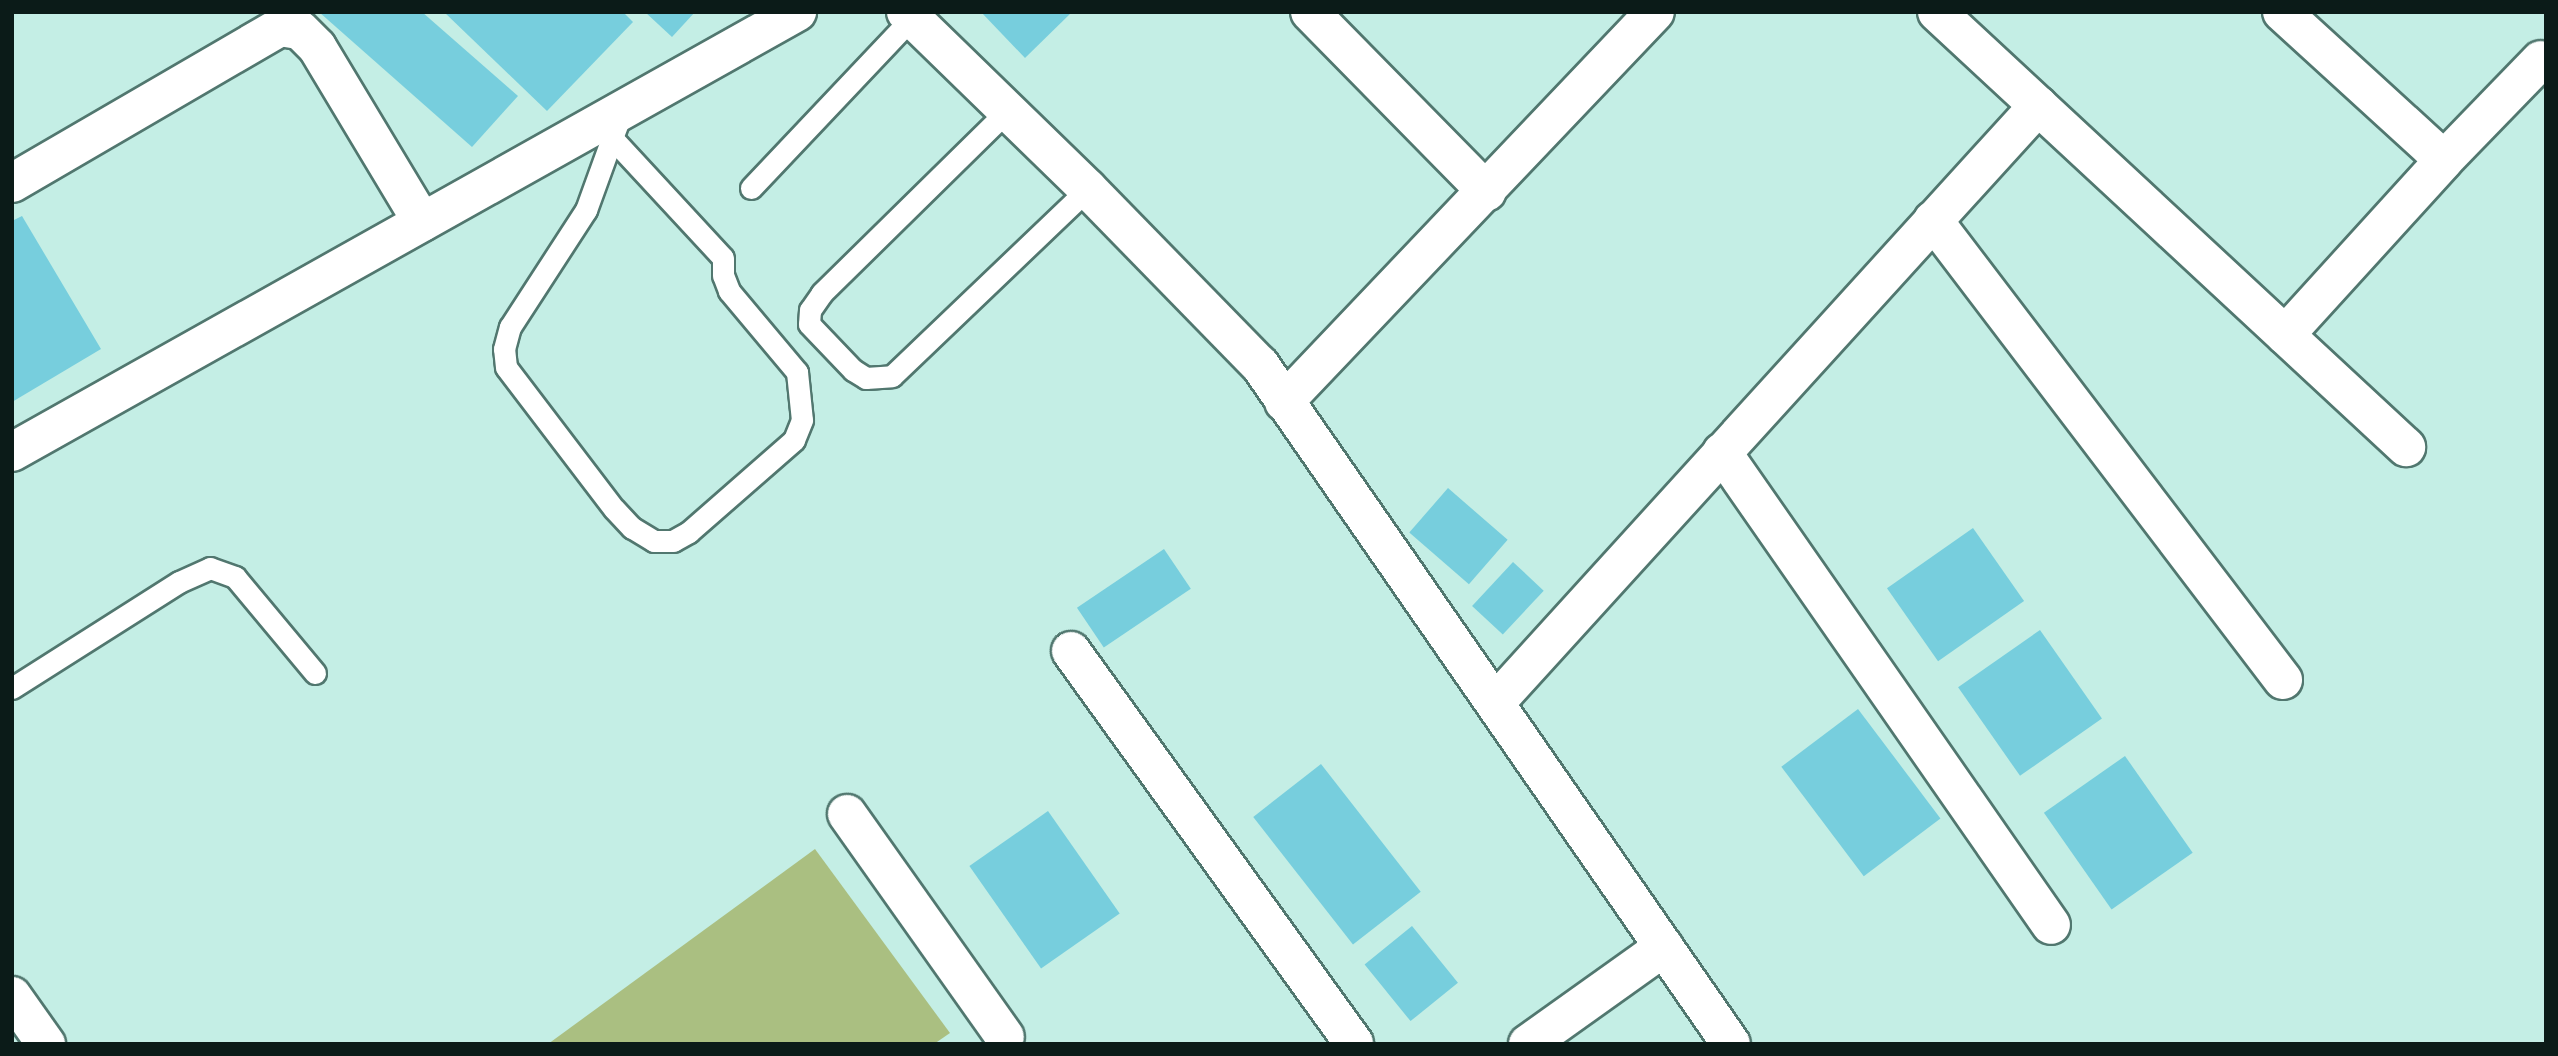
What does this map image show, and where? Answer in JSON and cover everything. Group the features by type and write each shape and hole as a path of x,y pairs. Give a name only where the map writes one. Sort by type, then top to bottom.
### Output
{"street":[{"path":"12,452 422,222 617,124 797,12"},
{"path":"1310,12 1487,192"},
{"path":"1284,402 1487,192 1655,12"},
{"path":"1937,12 2406,447"},
{"path":"2282,12 2444,160"},
{"path":"909,15 1260,365 1731,1044"},
{"path":"12,183 280,27 300,30 317,47 422,222"},
{"path":"2285,335 2444,160 2541,60"},
{"path":"1496,702 2038,106"},
{"path":"1933,220 2283,680"},
{"path":"1722,452 2051,925"},
{"path":"1071,651 1354,1044"},
{"path":"847,814 1004,1042"},
{"path":"1528,1044 1664,947"},
{"path":"12,996 46,1044"}],"lane":[{"path":"751,188 909,15"},
{"path":"1007,111 822,293 810,310 809,324 853,370 866,378 892,376 1087,190"},
{"path":"617,124 723,258 723,275 729,291 797,372 802,419 794,440 690,532 673,541 654,541 632,528 506,367 504,349 510,327 586,210 617,124"},
{"path":"12,688 179,582 210,568 235,578 315,673"}],"green space":[{"path":"815,849 950,1033 934,1044 548,1044"}],"building":[{"path":"319,12 422,12 518,96 472,147"},
{"path":"444,12 623,12 633,22 547,111"},
{"path":"645,12 695,12 672,37"},
{"path":"981,12 1072,12 1025,58"},
{"path":"22,216 101,349 12,402 12,221"},
{"path":"1448,488 1508,540 1469,584 1409,533"},
{"path":"1973,528 2024,601 1938,661 1887,588"},
{"path":"1164,549 1191,589 1104,648 1077,608"},
{"path":"1513,562 1544,591 1503,635 1472,606"},
{"path":"2040,630 2102,718 2020,776 1958,687"},
{"path":"1858,709 1940,818 1864,876 1781,767"},
{"path":"2125,756 2193,853 2112,909 2044,813"},
{"path":"1321,764 1421,892 1353,945 1253,817"},
{"path":"1048,811 1120,913 1041,968 969,866"},
{"path":"1412,926 1458,983 1411,1021 1365,964"}]}
